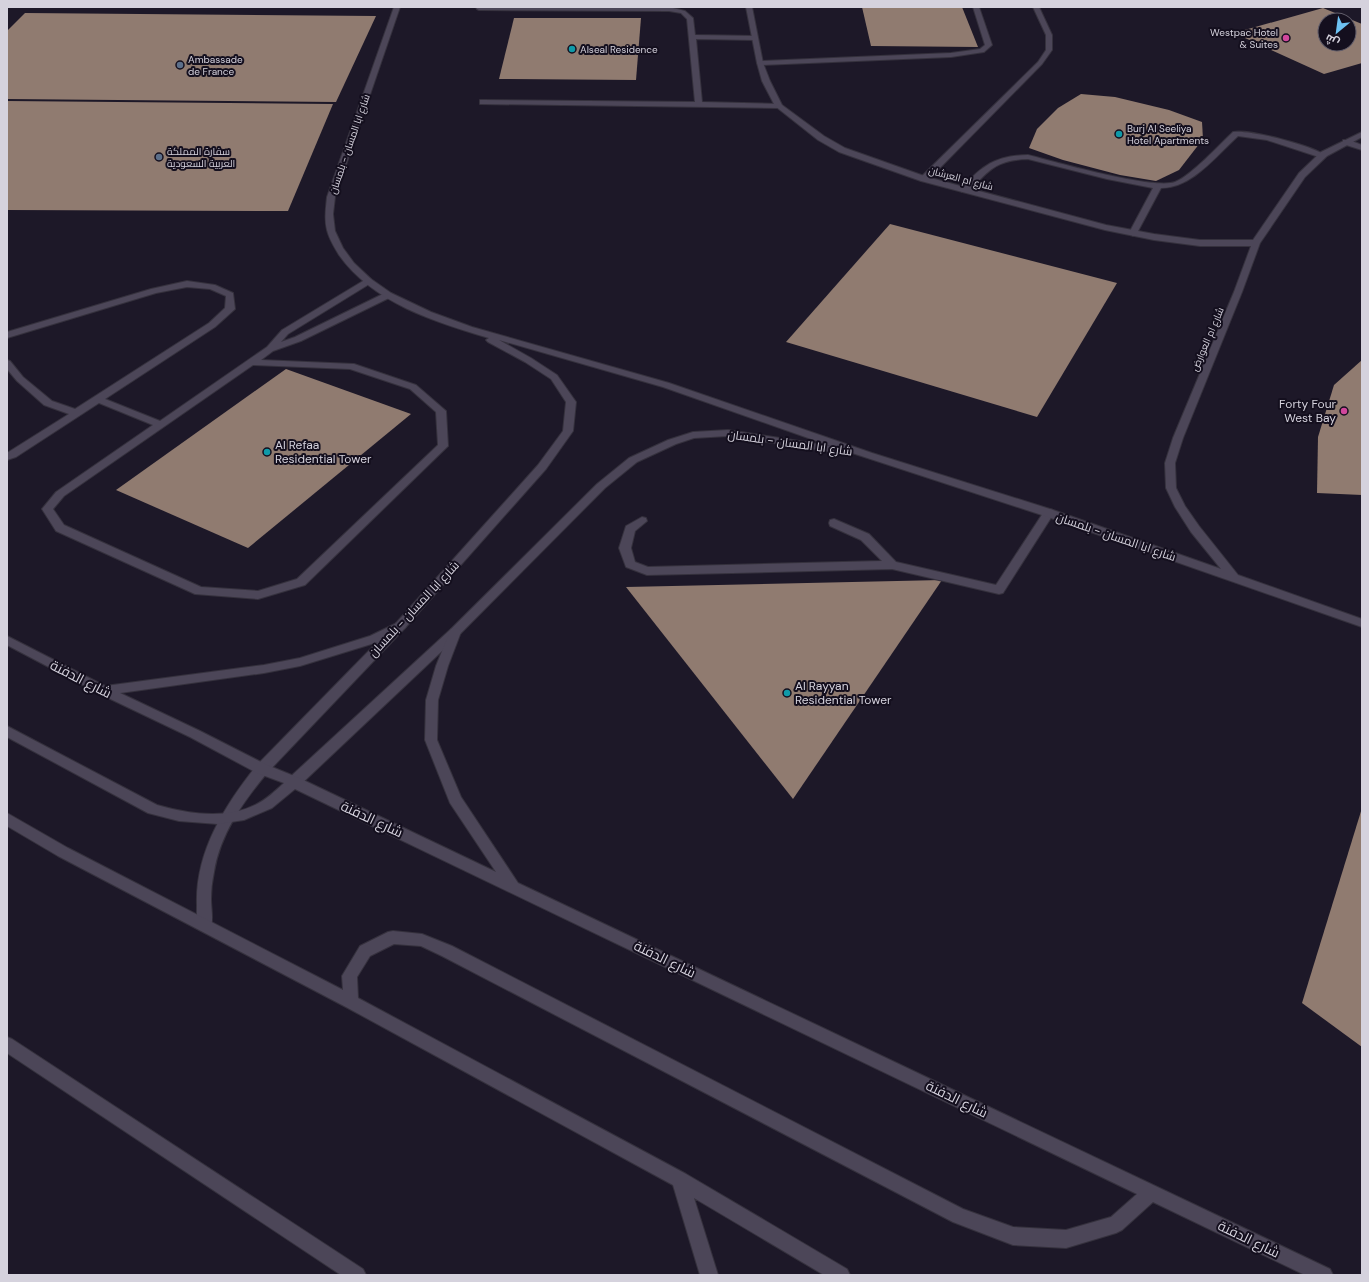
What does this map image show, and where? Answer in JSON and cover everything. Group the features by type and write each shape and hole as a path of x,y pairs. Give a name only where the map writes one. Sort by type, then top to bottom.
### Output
{"street":[{"name":"شارع ابا المسان - بلمسان","path":"397,7 331,197 329,214 332,231 339,248 351,265 368,281 388,295 428,314 469,329 666,385 868,455 1049,513 1362,623"},
{"name":"شارع ام العرشان","path":"749,7 760,63 766,81 779,106 821,138 842,150 924,179 1133,233 1200,243 1256,243"},
{"path":"760,63 959,54 982,51 989,45 976,7"},
{"path":"924,179 1040,63 1049,50 1049,35 1036,7"},
{"path":"479,8 669,9 683,12 690,18 699,104"},
{"path":"692,37 755,38"},
{"path":"483,102 779,106"},
{"path":"966,190 988,166 1001,160 1016,156 1028,157 1107,177 1158,186 1177,184 1187,179 1236,134 1248,133 1261,136 1322,156"},
{"name":"شارع ام العوارض","path":"1234,578 1195,529 1180,507 1171,488 1170,463 1178,438 1238,292 1256,243 1302,175 1322,156 1362,134"},
{"path":"1346,142 1362,148"},
{"path":"1133,233 1158,186"},
{"path":"251,362 351,366 413,387 441,411 443,446 301,582 258,595 199,591 60,528 47,508 60,494 159,424 270,349 285,332 368,281"},
{"path":"7,335 154,291 186,284 212,287 230,295 230,309 212,325 7,457"},
{"path":"270,349 298,339 388,295"},
{"name":"شارع ابا المسان - بلمسان","path":"205,925 204,898 207,871 215,844 227,818 242,794 262,769 401,625 542,466 568,430 571,402 554,377 528,360 469,329"},
{"path":"7,363 20,379 48,403 76,413"},
{"path":"97,400 159,424"},
{"name":"شارع ابا المسان - بلمسان","path":"7,732 154,809 173,815 198,819 227,818 257,809 276,798 294,782 455,632 601,486 632,460 672,442 693,435 728,433 868,455"},
{"path":"642,521 630,529 624,548 630,564 647,571 892,565 999,590 1049,513"},
{"path":"834,523 865,537 892,565"},
{"path":"104,691 264,669 300,662 374,639 401,625"},
{"path":"455,632 442,666 432,700 431,740 455,799 512,886"},
{"name":"شارع الدفنة","path":"7,640 104,691 195,734 262,769 294,782 1324,1275"},
{"path":"7,819 63,852 351,1002 680,1180 841,1275"},
{"path":"351,1002 349,976 365,951 393,938 422,940 462,958 959,1216 1013,1236 1066,1239 1116,1224 1152,1192"},
{"path":"7,1044 357,1275"},
{"path":"680,1180 709,1275"}],"building":[{"path":"862,7 962,7 978,47 871,46"},
{"name":"Westpac Hotel & Suites","path":"1323,8 1333,12 1317,12 1317,52 1357,52 1357,22 1362,24 1362,63 1324,74 1234,33"},
{"name":"Ambassade de France","path":"25,13 376,16 336,102 7,99 7,31"},
{"name":"Alseal Residence","path":"514,18 641,18 636,80 499,79"},
{"name":"Burj Al Seeliya Hotel Apartments","path":"1081,94 1115,97 1169,110 1202,122 1203,139 1179,170 1156,181 1120,175 1063,160 1029,148 1037,129 1058,108"},
{"name":"سفارة المملكة العربية السعودية","path":"7,101 333,104 288,211 7,210"},
{"path":"890,224 1117,283 1037,417 786,342"},
{"name":"Forty Four West Bay","path":"1362,360 1362,495 1317,493 1318,437 1334,385"},
{"name":"Al Refaa Residential Tower","path":"286,369 411,414 248,548 116,490"},
{"name":"Al Rayyan Residential Tower","path":"942,580 793,799 626,587"},
{"path":"1362,808 1362,1047 1302,1003"}],"place":[{"name":"Westpac Hotel & Suites","path":"1286,38"},
{"name":"Alseal Residence","path":"572,49"},
{"name":"Ambassade de France","path":"180,65"},
{"name":"Burj Al Seeliya Hotel Apartments","path":"1119,134"},
{"name":"سفارة المملكة العربية السعودية","path":"159,157"},
{"name":"Forty Four West Bay","path":"1344,411"},
{"name":"Al Refaa Residential Tower","path":"267,452"},
{"name":"Al Rayyan Residential Tower","path":"787,693"}]}
